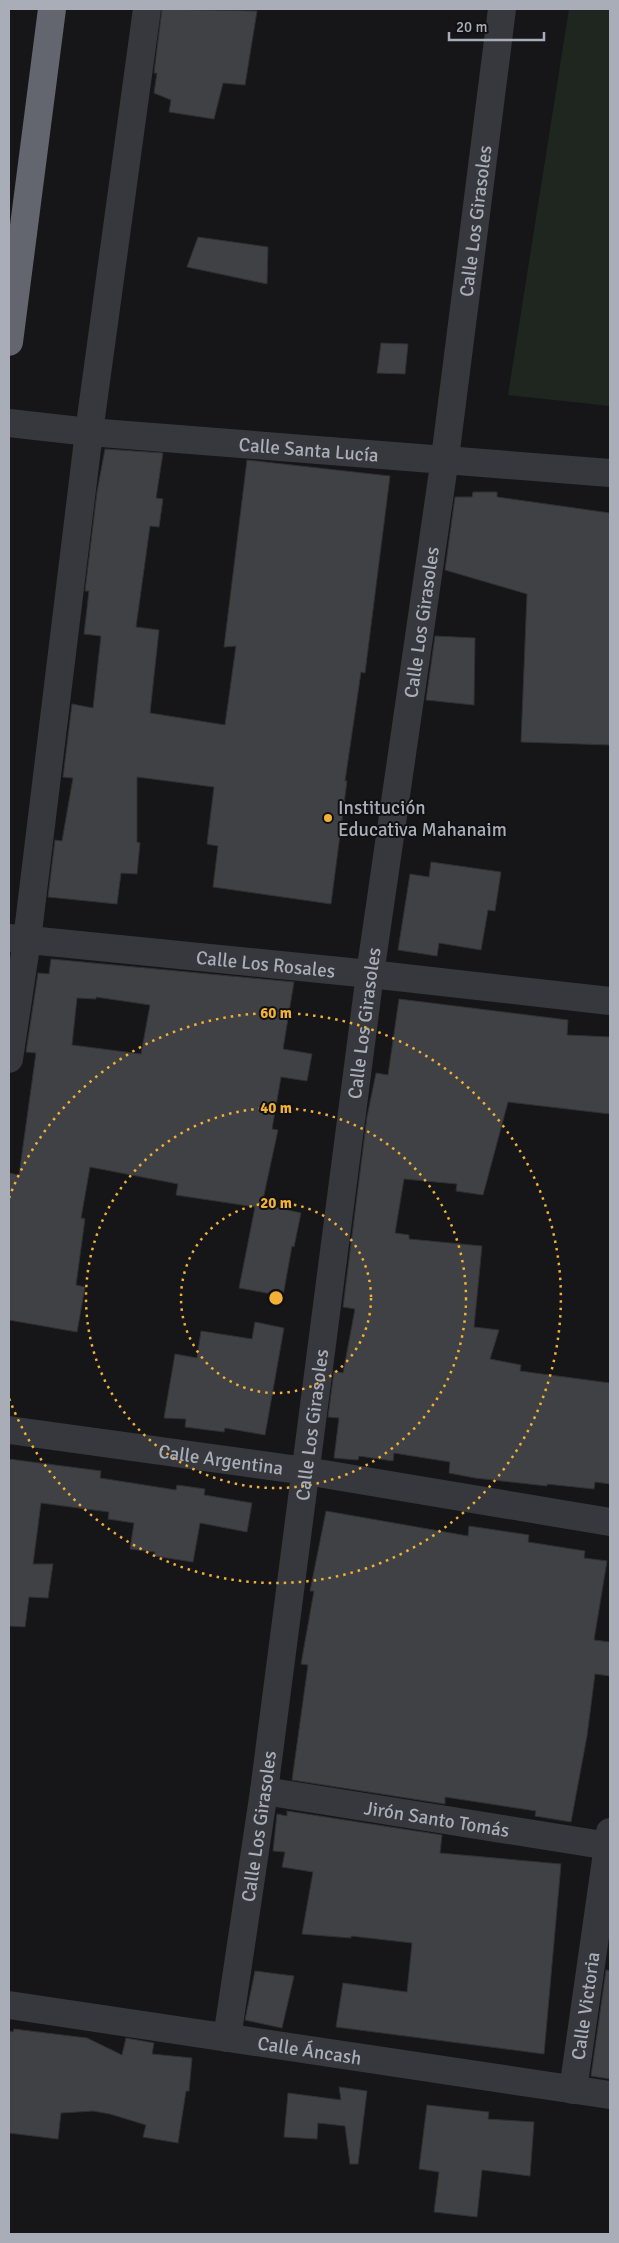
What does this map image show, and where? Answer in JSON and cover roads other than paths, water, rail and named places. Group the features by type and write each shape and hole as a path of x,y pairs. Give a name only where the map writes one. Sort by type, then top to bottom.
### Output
{"highway":[{"path":"9,342 52,9"}],"street":[{"path":"9,1059 18,939 90,432 147,9"},
{"name":"Calle Los Girasoles","path":"227,2038 264,1791 370,974 445,458 502,9"},
{"name":"Calle Santa Lucía","path":"9,423 90,432 610,472"},
{"name":"Calle Los Rosales","path":"18,939 370,974 610,1001"},
{"name":"Calle Argentina","path":"9,1430 306,1471 610,1522"},
{"name":"Jirón Santo Tomás","path":"264,1791 610,1839"},
{"name":"Calle Victoria","path":"573,2090 610,1839"},
{"name":"Calle Áncash","path":"9,2005 610,2095"}],"place":[{"name":"Institución Educativa Mahanaim","path":"328,818"}]}
